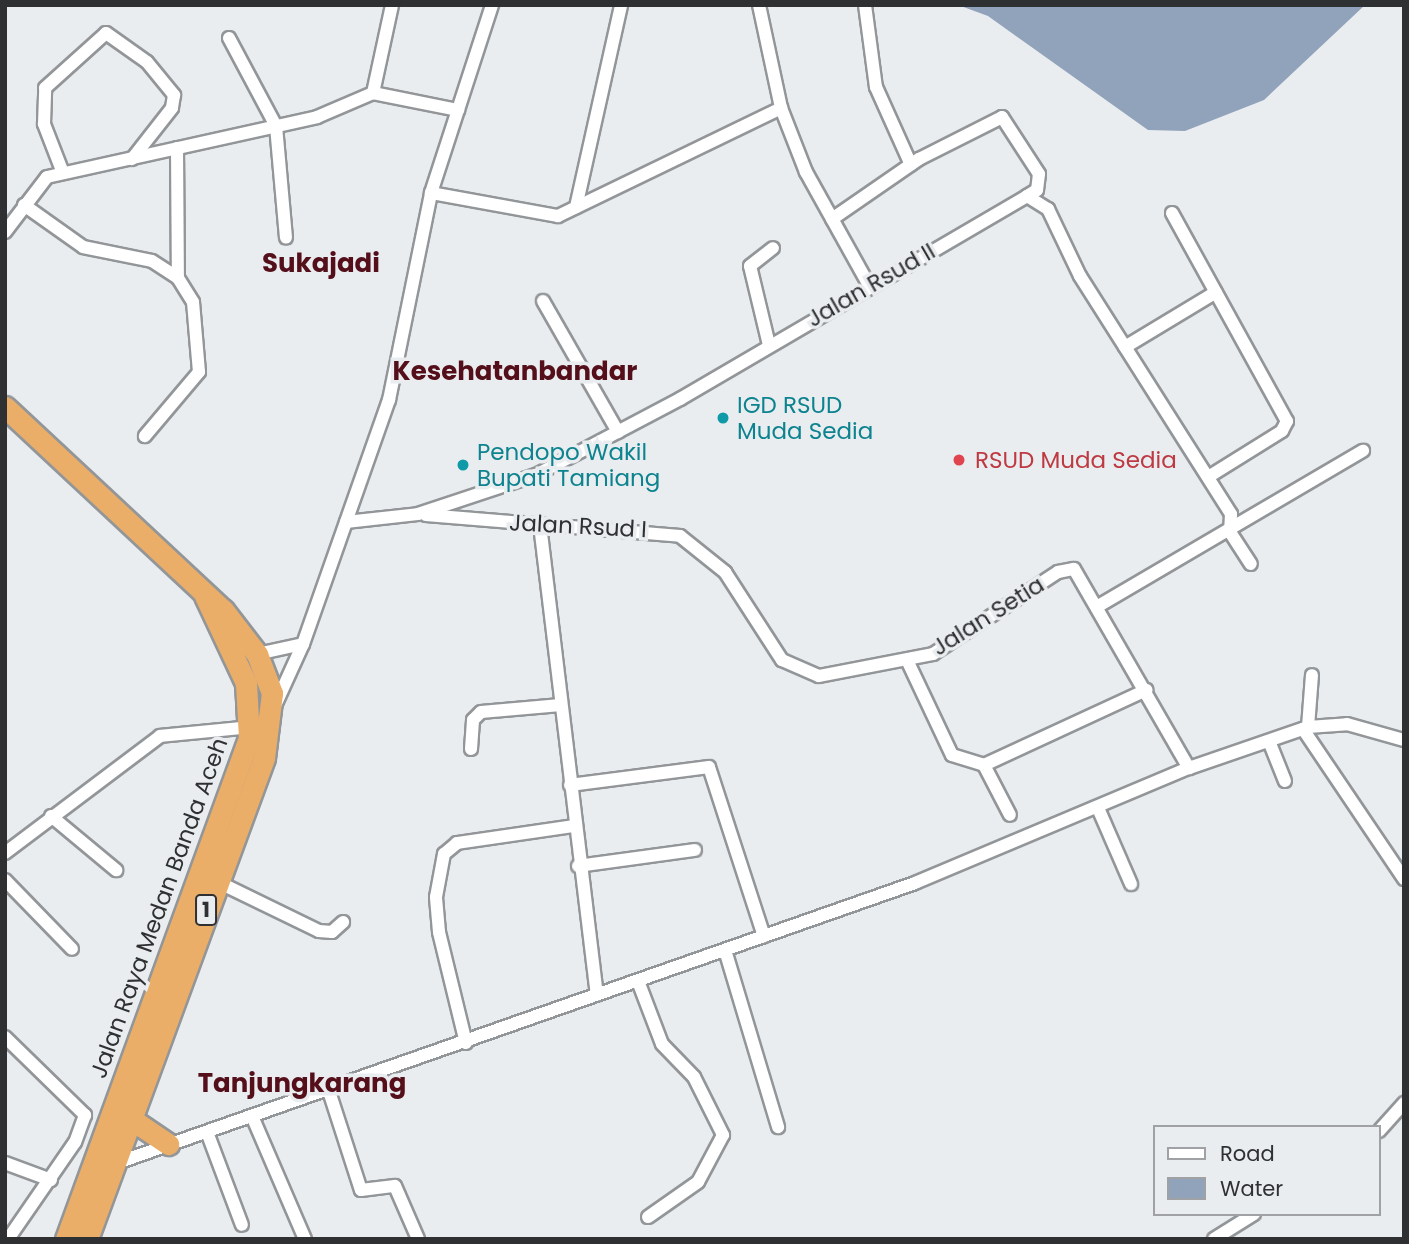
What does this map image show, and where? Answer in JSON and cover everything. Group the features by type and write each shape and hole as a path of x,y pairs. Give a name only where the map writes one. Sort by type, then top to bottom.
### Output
{"highway":[{"name":"Jalan Raya Medan Banda Aceh","path":"5,407 57,461 146,532 257,654 274,710 264,758 216,881 166,997 106,1157 66,1239"},
{"name":"Jalan Raya Medan Banda Aceh","path":"87,1239 106,1157 131,1119 166,997 251,727 246,683 205,596"},
{"path":"131,1119 168,1144"}],"street":[{"path":"373,93 391,5"},
{"path":"274,710 303,644 390,400 431,193 492,5"},
{"path":"576,207 621,5"},
{"path":"759,5 781,108 832,219 870,285"},
{"path":"865,5 876,87 911,165"},
{"path":"63,173 44,124 45,88 106,33 148,62 174,95 172,108 132,159"},
{"path":"229,38 276,126 286,238"},
{"path":"5,232 38,184 63,173 329,114 373,93 458,110"},
{"path":"431,193 553,217 781,108"},
{"path":"832,219 911,165 1005,117 1039,174 1037,190 1027,196 1048,209 1125,347 1231,514 1230,532 1251,564"},
{"path":"177,148 178,278"},
{"name":"Jalan Rsud II","path":"346,522 418,514 517,484 618,432 1027,196"},
{"path":"24,205 70,241 152,261 178,278 193,302 200,366 145,436"},
{"path":"1172,213 1287,421 1282,431 1208,477"},
{"path":"769,345 750,267 773,248"},
{"path":"1125,347 1216,292"},
{"path":"542,301 618,432"},
{"path":"1100,605 1230,532 1363,452"},
{"name":"Jalan Rsud I","path":"418,514 540,525 664,531 700,547 725,572"},
{"path":"540,525 578,866 597,995"},
{"name":"Jalan Setia","path":"725,572 776,653 798,671 839,675 933,654 1068,568 1079,572 1100,605 1189,768"},
{"path":"257,654 303,644"},
{"path":"906,660 952,755 984,765 1146,690"},
{"path":"1312,675 1306,728 1404,879"},
{"path":"471,749 473,720 481,712 561,705"},
{"path":"75,1142 106,1157 168,1144 207,1132 764,936 1098,808 1189,768 1306,728 1348,724 1404,740"},
{"path":"5,853 51,816 168,732 251,727"},
{"path":"1269,741 1285,781"},
{"path":"984,765 1010,815"},
{"path":"570,785 709,767 764,936"},
{"path":"1098,808 1131,884"},
{"path":"51,816 116,870"},
{"path":"466,1043 439,932 436,897 444,854 470,840 574,826"},
{"path":"578,866 695,849"},
{"path":"5,880 72,948"},
{"path":"216,881 320,930 332,932 343,922"},
{"path":"725,950 778,1127"},
{"path":"638,981 666,1051 694,1077 723,1136 698,1182 648,1217"},
{"path":"5,1037 83,1110 75,1142 8,1239"},
{"path":"328,1088 361,1190 395,1186 418,1239"},
{"path":"1381,1129 1404,1103"},
{"path":"252,1116 305,1239"},
{"path":"207,1132 242,1225"},
{"path":"5,1163 51,1180"},
{"path":"1214,1239 1251,1216"}],"water":[{"path":"958,5 1365,5 1264,100 1185,131 1148,130 988,16"}],"place":[{"name":"IGD RSUD Muda Sedia","path":"723,418"},
{"name":"RSUD Muda Sedia","path":"959,460"},
{"name":"Pendopo Wakil Bupati Tamiang","path":"463,465"}],"district":[{"name":"Sukajadi","path":"321,264"},
{"name":"Kesehatanbandar","path":"515,372"},
{"name":"Tanjungkarang","path":"302,1084"}]}
